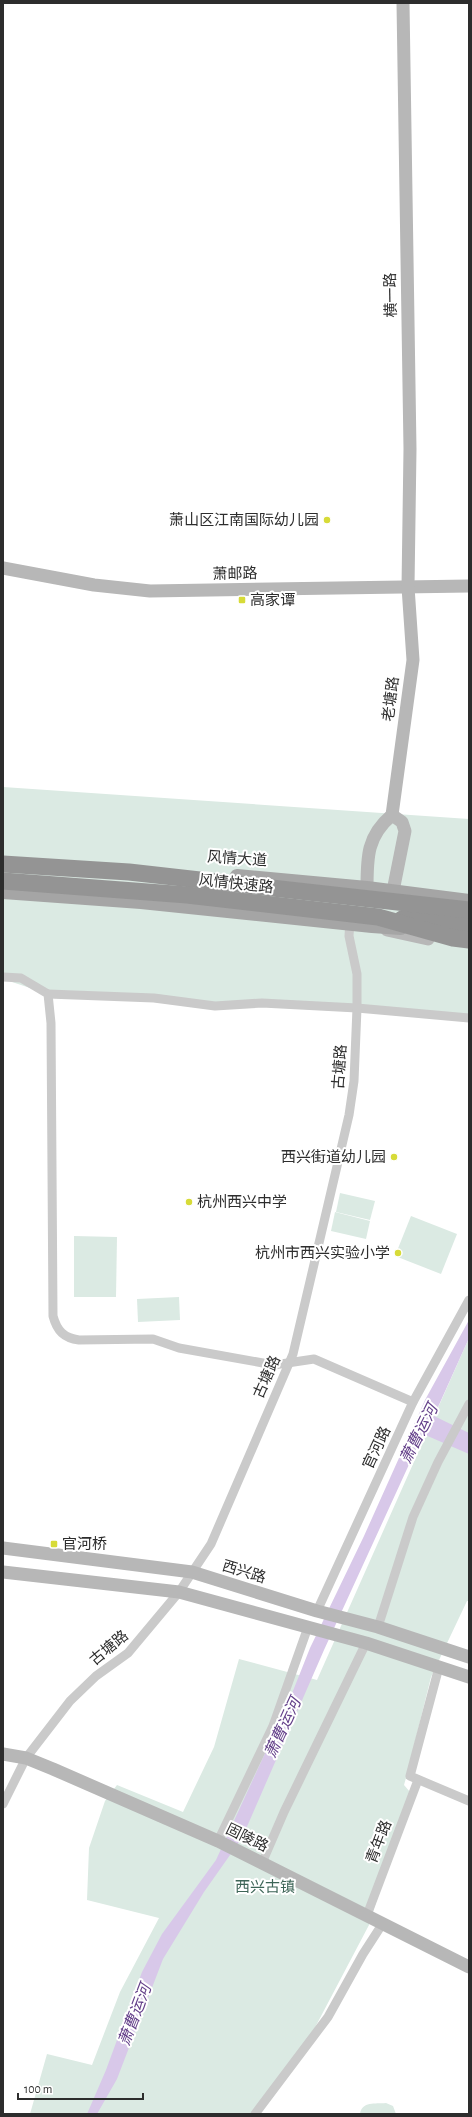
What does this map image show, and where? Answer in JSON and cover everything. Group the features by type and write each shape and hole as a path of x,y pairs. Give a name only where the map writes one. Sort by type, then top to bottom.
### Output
{"highway":[{"name":"风情快速路","path":"3,864 129,872 469,910"},
{"name":"风情快速路","path":"3,881 187,895 375,922 469,925"},
{"path":"375,922 469,940"}],"main road":[{"name":"横一路","path":"403,3 410,449 408,587"},
{"name":"萧邮路","path":"3,568 94,585 150,591 469,586"},
{"name":"老塘路","path":"392,815 413,660 408,587"},
{"path":"367,888 368,856 373,839 381,825 392,815 402,822 405,831 393,891"},
{"name":"风情大道","path":"3,857 45,859 154,870 289,880 469,901"},
{"path":"3,892 141,902 350,923 375,922 469,935"},
{"path":"375,922 469,948"},
{"name":"西兴路","path":"3,1548 192,1572 319,1611 378,1627 469,1658"},
{"path":"3,1572 179,1592 366,1643 469,1677"},
{"name":"固陵路","path":"3,1754 26,1758 220,1842 469,1967"}],"street":[{"name":"古塘路","path":"3,1804 26,1758 70,1701 96,1676 128,1653 179,1592 212,1544 293,1354 349,1115 354,1081 357,1008 357,974 349,936 350,923 355,900 367,888"},
{"path":"3,977 21,978 48,994 154,998 215,1006 262,1003 357,1008 469,1018"},
{"path":"48,994 51,1023 53,1316 56,1326 61,1334 70,1339 153,1338 179,1348 274,1365 314,1359 413,1402"},
{"name":"官河路","path":"319,1611 413,1402 469,1300"},
{"path":"378,1627 413,1517 438,1462 469,1404"},
{"path":"220,1842 273,1726 311,1628"},
{"path":"262,1863 284,1812 366,1643"},
{"name":"青年路","path":"367,1915 414,1778 439,1667"},
{"path":"414,1778 469,1801"},
{"path":"255,2114 328,2017 363,1954 384,1923"}],"green space":[{"path":"3,787 469,819 469,1018 357,1008 215,1006 48,994 3,979"},
{"path":"340,1193 375,1201 370,1220 336,1212"},
{"path":"335,1212 370,1221 366,1239 331,1231"},
{"path":"411,1216 457,1234 441,1274 395,1256"},
{"path":"74,1236 117,1237 116,1297 74,1297"},
{"path":"179,1297 180,1320 138,1322 137,1299"},
{"name":"西兴古镇","path":"469,1338 469,1601 467,1601 431,1677 404,1785 410,1792 369,1925 300,2056 250,2114 30,2114 47,2054 92,2065 120,1992 159,1918 87,1900 89,1848 105,1801 117,1785 183,1812 214,1747 239,1659 317,1680"},
{"path":"373,2103 386,2103 393,2106 396,2114 360,2114 363,2107 366,2105"}],"water":[{"name":"萧曹运河","path":"469,1320 469,1338 434,1416 469,1433 469,1454 423,1434 324,1650 242,1838 204,1892 163,1959 117,2079 97,2114 87,2114 106,2070 142,1972 162,1934 216,1860 289,1701 310,1648 364,1536 425,1400"}],"place":[{"name":"萧山区江南国际幼儿园","path":"327,520"},
{"name":"高家谭","path":"242,600"},
{"name":"西兴街道幼儿园","path":"394,1157"},
{"name":"杭州西兴中学","path":"189,1202"},
{"name":"杭州市西兴实验小学","path":"398,1253"},
{"name":"官河桥","path":"54,1544"}]}
